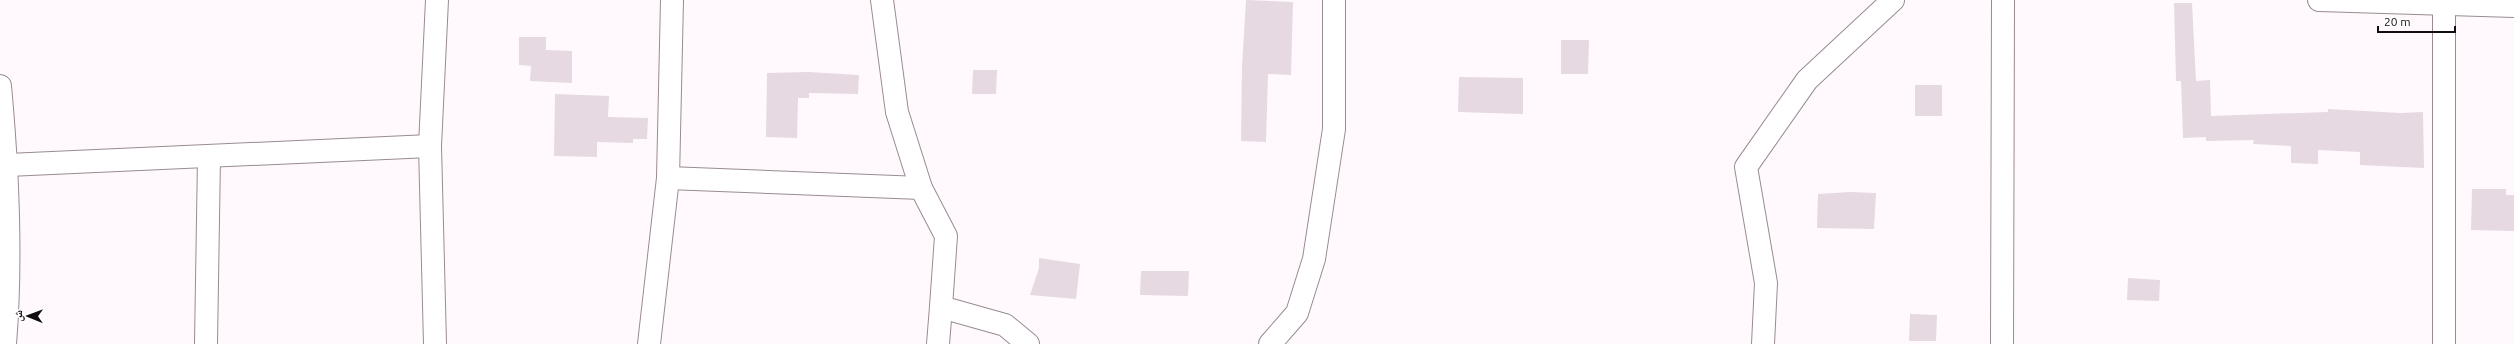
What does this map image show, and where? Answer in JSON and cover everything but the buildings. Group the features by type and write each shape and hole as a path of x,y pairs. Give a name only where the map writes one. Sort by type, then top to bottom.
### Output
{"street":[{"path":"435,344 430,146 437,0"},
{"path":"649,344 668,178 672,0"},
{"path":"882,0 897,112 921,188 946,236 938,344"},
{"path":"1270,344 1297,313 1314,259 1334,129 1334,0"},
{"path":"1763,344 1766,283 1746,167 1807,80 1893,0"},
{"path":"2002,344 2003,0"},
{"path":"2319,0 2514,6"},
{"path":"2444,4 2444,344"},
{"path":"0,86 8,165 8,300 5,344"},
{"path":"8,165 430,146"},
{"path":"206,344 208,157"},
{"path":"668,178 921,188"},
{"path":"941,307 1005,325 1028,344"}]}
